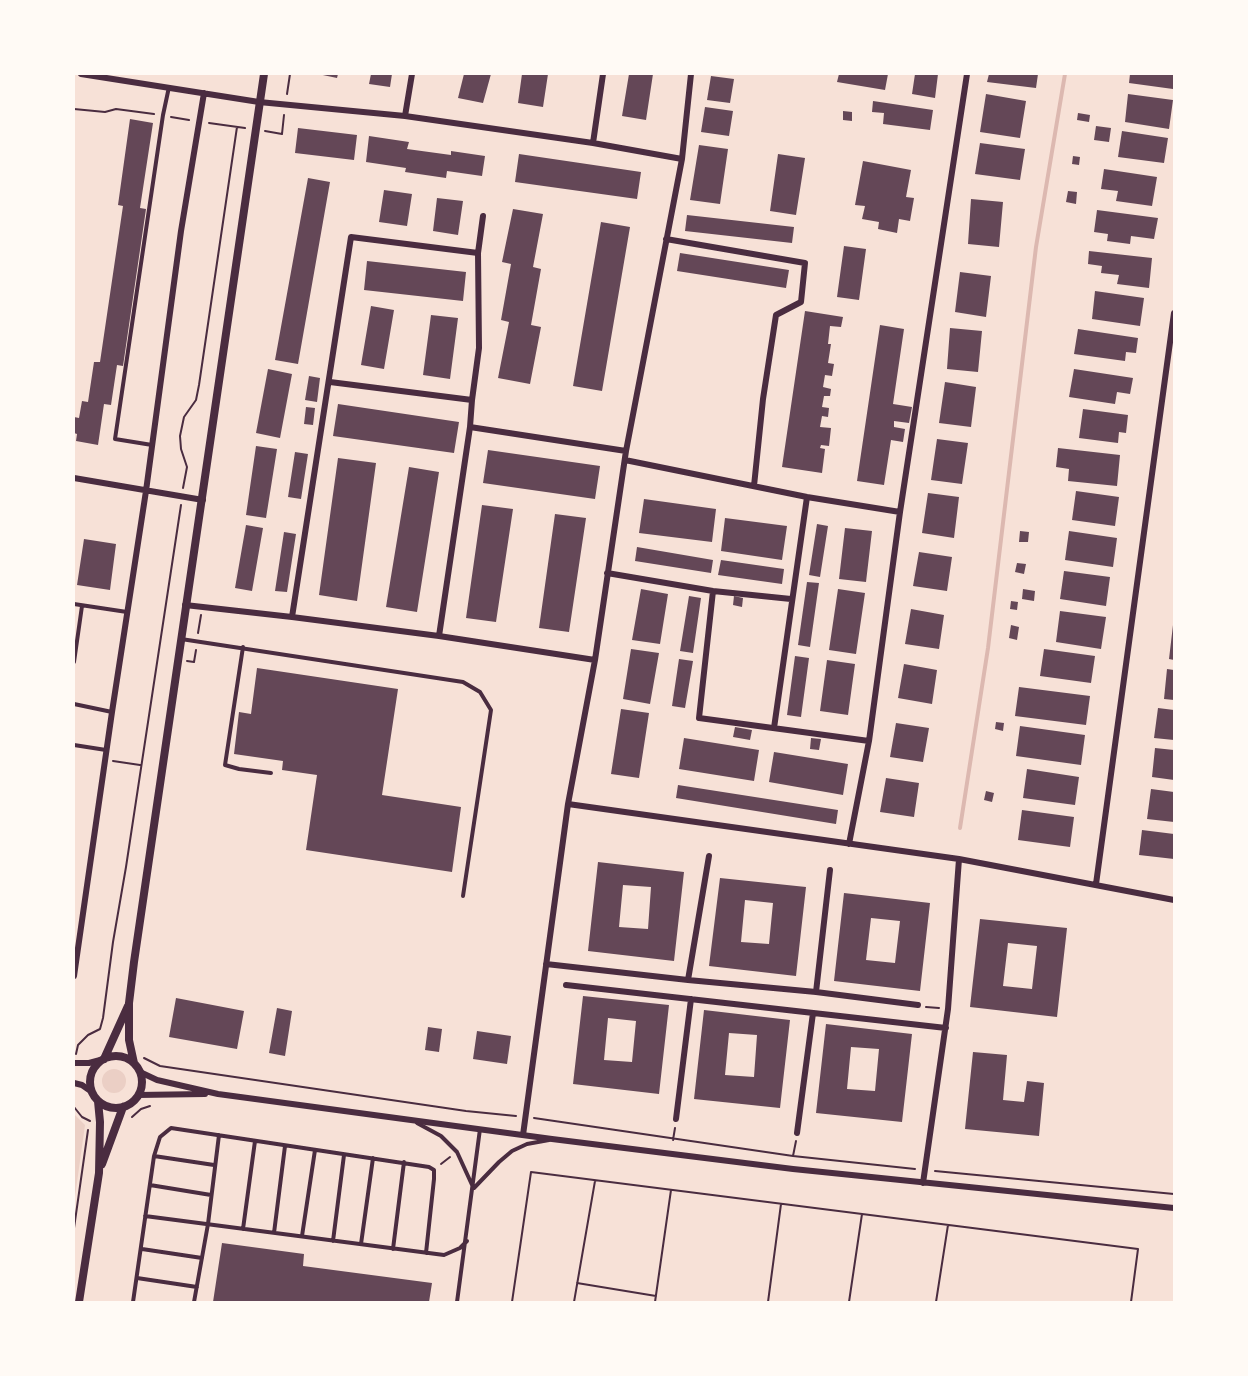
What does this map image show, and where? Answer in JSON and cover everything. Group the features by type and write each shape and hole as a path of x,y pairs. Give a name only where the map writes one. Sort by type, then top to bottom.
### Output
{"street":[{"path":"81,74 260,102 405,116 593,143 682,159"},
{"path":"98,1101 111,1107 123,1107 134,1101 142,1084 129,1040 129,1003 180,639 203,500 264,74"},
{"path":"405,116 412,74"},
{"path":"593,143 603,74"},
{"path":"523,1135 568,804 595,660 626,451 682,159 691,74"},
{"path":"849,844 869,741 900,512 967,74"},
{"path":"74,976 204,93"},
{"path":"438,636 470,428 479,348 478,253 483,216"},
{"path":"292,617 351,237 478,253"},
{"path":"666,239 805,263 801,302 776,315 763,399 754,486"},
{"path":"1096,884 1174,313"},
{"path":"330,382 472,400"},
{"path":"470,428 626,451"},
{"path":"625,460 807,497 900,512"},
{"path":"74,478 203,500"},
{"path":"774,728 807,497"},
{"path":"607,573 713,591 791,599"},
{"path":"713,591 699,718 869,741"},
{"path":"185,605 438,636 595,660"},
{"path":"568,804 959,859 1174,900"},
{"path":"688,980 709,856"},
{"path":"923,1183 923,1170 946,1028 959,859"},
{"path":"816,993 830,870"},
{"path":"546,964 918,1005"},
{"path":"566,985 946,1028"},
{"path":"676,1119 691,999"},
{"path":"92,1092 91,1073 104,1059 129,1003"},
{"path":"797,1133 813,1013"},
{"path":"74,1063 89,1063 111,1056 119,1056 134,1063"},
{"path":"140,1072 157,1080 218,1094 552,1139 781,1168 1174,1208"},
{"path":"74,1083 92,1092 98,1101 100,1122 99,1173 80,1302"},
{"path":"138,1095 218,1094"},
{"path":"99,1173 123,1107"}],"lane":[{"path":"152,445 115,439 169,87"},
{"path":"74,604 128,612"},
{"path":"74,662 82,606"},
{"path":"180,639 464,682 480,692 491,710 463,896"},
{"path":"243,647 225,765 271,773"},
{"path":"74,704 112,712"},
{"path":"74,745 106,750"},
{"path":"411,1120 441,1136 457,1152 473,1188"},
{"path":"133,1302 154,1156 160,1137 171,1128 429,1167 434,1170 426,1253"},
{"path":"458,1302 480,1129"},
{"path":"194,1302 208,1224 219,1135"},
{"path":"473,1188 512,1151 527,1144 552,1139"},
{"path":"243,1229 255,1141"},
{"path":"274,1233 285,1146"},
{"path":"302,1236 315,1150"},
{"path":"333,1241 344,1155"},
{"path":"154,1156 214,1165"},
{"path":"361,1244 373,1158"},
{"path":"393,1249 404,1162"},
{"path":"150,1185 211,1196"},
{"path":"145,1216 444,1255 460,1248 467,1241"},
{"path":"142,1249 202,1258"},
{"path":"137,1278 197,1287"}],"path":[{"path":"78,1045 88,1035 100,1029 103,1018 112,942 187,467 181,449 180,436 184,417 196,400 199,385 237,127 249,129"},
{"path":"262,131 273,133"},
{"path":"105,760 141,765"},
{"path":"918,1005 948,1009"},
{"path":"142,1056 160,1066 793,1156 1174,1194"},
{"path":"128,1124 131,1117 153,1102"},
{"path":"74,1107 82,1118 89,1121 74,1228"},
{"path":"793,1156 797,1133"},
{"path":"434,1170 450,1157"},
{"path":"512,1302 531,1172 1138,1249 1131,1302"},
{"path":"574,1302 595,1181"},
{"path":"655,1302 671,1190"},
{"path":"768,1302 782,1203"},
{"path":"849,1302 862,1214"},
{"path":"936,1302 948,1225"},
{"path":"577,1283 656,1296"}],"shaded area":[{"path":"114,1069 119,1070 125,1076 125,1086 119,1092 114,1093 109,1092 103,1086 102,1081 103,1076 109,1070"},
{"path":"74,1114 85,1125 74,1204"}],"building":[{"path":"318,74 338,74 337,78"},
{"path":"371,74 392,74 390,87 369,84"},
{"path":"464,74 491,74 483,103 458,98"},
{"path":"522,74 548,74 543,107 518,103"},
{"path":"629,74 653,74 646,120 622,116"},
{"path":"839,74 888,74 885,90 837,82"},
{"path":"915,74 938,74 935,98 912,94"},
{"path":"989,74 1038,74 1036,88 987,82"},
{"path":"1130,74 1174,74 1173,89 1129,83"},
{"path":"711,76 734,79 730,103 707,100"},
{"path":"986,94 1026,101 1020,138 980,132"},
{"path":"1128,94 1173,100 1169,129 1125,122"},
{"path":"873,101 933,110 930,130 883,124 884,113 872,112"},
{"path":"705,107 733,111 729,136 701,132"},
{"path":"843,111 852,112 852,121 843,120"},
{"path":"1078,113 1090,115 1089,122 1077,120"},
{"path":"130,119 153,123 140,208 146,209 123,366 117,365 111,405 104,404 98,445 76,441 74,417 79,418 82,401 88,402 94,362 100,362 123,206 118,205"},
{"path":"1096,126 1111,128 1109,142 1094,140"},
{"path":"298,128 357,135 354,160 295,153"},
{"path":"1122,131 1168,138 1164,163 1118,157"},
{"path":"369,136 409,142 407,149 451,155 451,151 485,156 482,176 447,171 446,178 405,172 406,168 366,162"},
{"path":"980,143 1025,149 1020,180 975,174"},
{"path":"699,145 728,149 720,204 690,200"},
{"path":"519,154 641,172 637,199 515,182"},
{"path":"778,154 805,158 796,215 770,211"},
{"path":"1073,156 1080,157 1079,165 1072,164"},
{"path":"863,161 911,170 906,197 914,198 910,221 899,219 897,233 878,229 879,222 862,219 865,206 855,205"},
{"path":"1104,169 1157,177 1152,206 1116,201 1118,191 1101,189"},
{"path":"308,178 330,182 298,364 275,360"},
{"path":"384,190 412,194 407,226 379,222"},
{"path":"1068,191 1077,192 1076,204 1066,202"},
{"path":"437,198 463,201 458,235 433,231"},
{"path":"971,199 1003,202 999,247 968,244"},
{"path":"513,209 543,214 533,267 541,269 531,325 541,327 530,384 498,378 509,322 501,320 511,264 502,262"},
{"path":"1097,210 1158,218 1154,239 1131,236 1130,244 1107,241 1108,234 1094,232"},
{"path":"687,215 794,227 792,243 685,231"},
{"path":"601,222 630,227 602,391 573,386"},
{"path":"844,246 866,249 859,300 837,297"},
{"path":"1089,251 1152,258 1149,288 1117,284 1119,275 1101,273 1102,266 1088,264"},
{"path":"680,253 789,270 786,288 677,271"},
{"path":"367,261 466,272 463,301 364,290"},
{"path":"960,272 991,276 986,317 955,312"},
{"path":"1095,291 1144,298 1140,326 1092,319"},
{"path":"371,306 394,310 384,369 361,365"},
{"path":"805,311 843,317 841,327 830,326 828,344 831,344 828,363 834,364 832,376 825,375 823,387 831,389 830,396 824,396 822,407 829,408 828,417 822,416 820,427 831,428 829,446 821,445 820,448 825,449 822,473 782,467"},
{"path":"431,315 458,318 450,379 423,375"},
{"path":"880,325 904,329 893,404 912,407 909,423 894,421 894,427 905,429 903,442 891,440 884,485 857,481"},
{"path":"950,328 982,331 978,372 947,369"},
{"path":"1078,329 1138,338 1136,353 1126,352 1125,361 1074,354"},
{"path":"268,369 292,374 280,438 256,433"},
{"path":"1074,369 1133,378 1130,394 1117,392 1115,404 1069,397"},
{"path":"309,376 320,378 317,402 305,400"},
{"path":"945,382 976,387 971,427 939,423"},
{"path":"338,404 459,422 454,453 333,436"},
{"path":"306,407 315,408 313,425 304,424"},
{"path":"1083,409 1128,415 1126,433 1119,432 1118,443 1079,438"},
{"path":"937,439 968,443 962,484 931,480"},
{"path":"256,446 277,449 266,518 246,515"},
{"path":"1058,448 1120,455 1117,486 1068,481 1069,469 1056,467"},
{"path":"488,450 600,466 595,499 483,483"},
{"path":"295,452 308,454 301,499 288,497"},
{"path":"338,458 376,463 357,601 319,595"},
{"path":"409,467 439,472 417,612 386,607"},
{"path":"1076,491 1119,497 1115,526 1072,520"},
{"path":"928,493 959,497 954,538 922,533"},
{"path":"644,499 716,509 712,542 639,533"},
{"path":"482,505 513,509 496,622 466,618"},
{"path":"555,514 586,518 569,632 539,628"},
{"path":"725,518 787,526 782,560 721,551"},
{"path":"817,524 828,526 820,577 809,575"},
{"path":"246,525 263,528 252,591 235,588"},
{"path":"845,528 872,531 866,582 839,579"},
{"path":"1020,531 1029,532 1028,542 1019,542"},
{"path":"1069,531 1117,538 1113,567 1065,560"},
{"path":"284,532 296,534 287,592 275,591"},
{"path":"84,539 116,544 110,590 77,585"},
{"path":"637,547 713,560 711,573 635,561"},
{"path":"919,552 952,557 947,591 913,586"},
{"path":"721,560 784,569 782,584 718,575"},
{"path":"1017,563 1026,564 1024,574 1015,572"},
{"path":"1064,571 1110,577 1106,606 1060,599"},
{"path":"807,582 819,583 810,647 798,645"},
{"path":"641,589 668,594 660,644 632,640"},
{"path":"838,589 865,593 856,654 829,650"},
{"path":"1023,589 1035,591 1034,601 1022,599"},
{"path":"689,596 701,598 693,653 680,651"},
{"path":"734,596 743,598 742,607 733,605"},
{"path":"1011,601 1018,602 1017,610 1010,609"},
{"path":"911,609 944,615 939,649 905,644"},
{"path":"1060,611 1106,617 1101,649 1056,642"},
{"path":"1011,625 1019,627 1017,640 1009,638"},
{"path":"1174,625 1174,660 1169,659"},
{"path":"631,649 659,653 650,704 623,699"},
{"path":"1044,649 1095,656 1091,683 1040,676"},
{"path":"795,656 809,658 801,717 787,715"},
{"path":"679,659 693,661 685,708 672,706"},
{"path":"827,660 855,664 848,715 820,711"},
{"path":"904,664 937,670 932,704 898,698"},
{"path":"257,668 398,689 382,795 461,807 452,872 306,850 317,775 282,770 283,761 234,754 239,712 251,714"},
{"path":"1167,669 1174,670 1174,700 1164,699"},
{"path":"1019,687 1090,696 1086,725 1015,716"},
{"path":"1158,708 1174,710 1174,740 1154,738"},
{"path":"621,709 649,713 639,778 611,774"},
{"path":"996,722 1004,723 1003,731 995,729"},
{"path":"896,723 929,728 923,762 890,757"},
{"path":"1020,726 1085,735 1081,765 1016,756"},
{"path":"735,727 752,730 750,740 733,737"},
{"path":"684,738 759,750 754,781 679,769"},
{"path":"811,738 821,739 819,750 810,749"},
{"path":"1155,748 1174,750 1174,780 1152,777"},
{"path":"774,752 848,764 843,795 769,782"},
{"path":"1027,769 1079,777 1075,805 1023,798"},
{"path":"886,778 919,783 914,817 880,812"},
{"path":"678,785 838,810 836,824 676,798"},
{"path":"1151,789 1174,792 1174,822 1147,819"},
{"path":"986,791 994,793 992,802 984,800"},
{"path":"1022,810 1074,817 1070,847 1018,840"},
{"path":"1142,830 1174,834 1174,859 1139,855"},
{"path":"598,862 684,872 674,961 588,951","holes":["623,885 651,887 648,929 619,927"]},
{"path":"720,878 806,887 796,976 709,966","holes":["745,900 773,903 769,944 741,942"]},
{"path":"844,893 930,903 920,991 834,981","holes":["871,918 900,921 895,963 866,960"]},
{"path":"980,919 1067,928 1057,1017 970,1007","holes":["1008,943 1037,946 1032,989 1003,986"]},
{"path":"583,996 669,1005 659,1094 573,1084","holes":["608,1018 636,1021 632,1062 604,1060"]},
{"path":"176,998 244,1011 237,1049 169,1037"},
{"path":"277,1008 292,1011 285,1056 269,1053"},
{"path":"704,1010 790,1020 780,1108 694,1099","holes":["729,1033 757,1035 754,1077 725,1075"]},
{"path":"826,1024 912,1034 902,1122 816,1113","holes":["851,1047 879,1049 875,1091 847,1089"]},
{"path":"428,1027 442,1029 439,1052 425,1050"},
{"path":"477,1031 511,1036 507,1064 473,1059"},
{"path":"973,1052 1007,1055 1003,1100 1024,1102 1027,1081 1044,1083 1039,1136 965,1129"},
{"path":"222,1243 304,1254 303,1266 432,1283 429,1302 213,1302"}],"waterway":[{"path":"960,828 988,648 1036,247 1065,74"}]}
